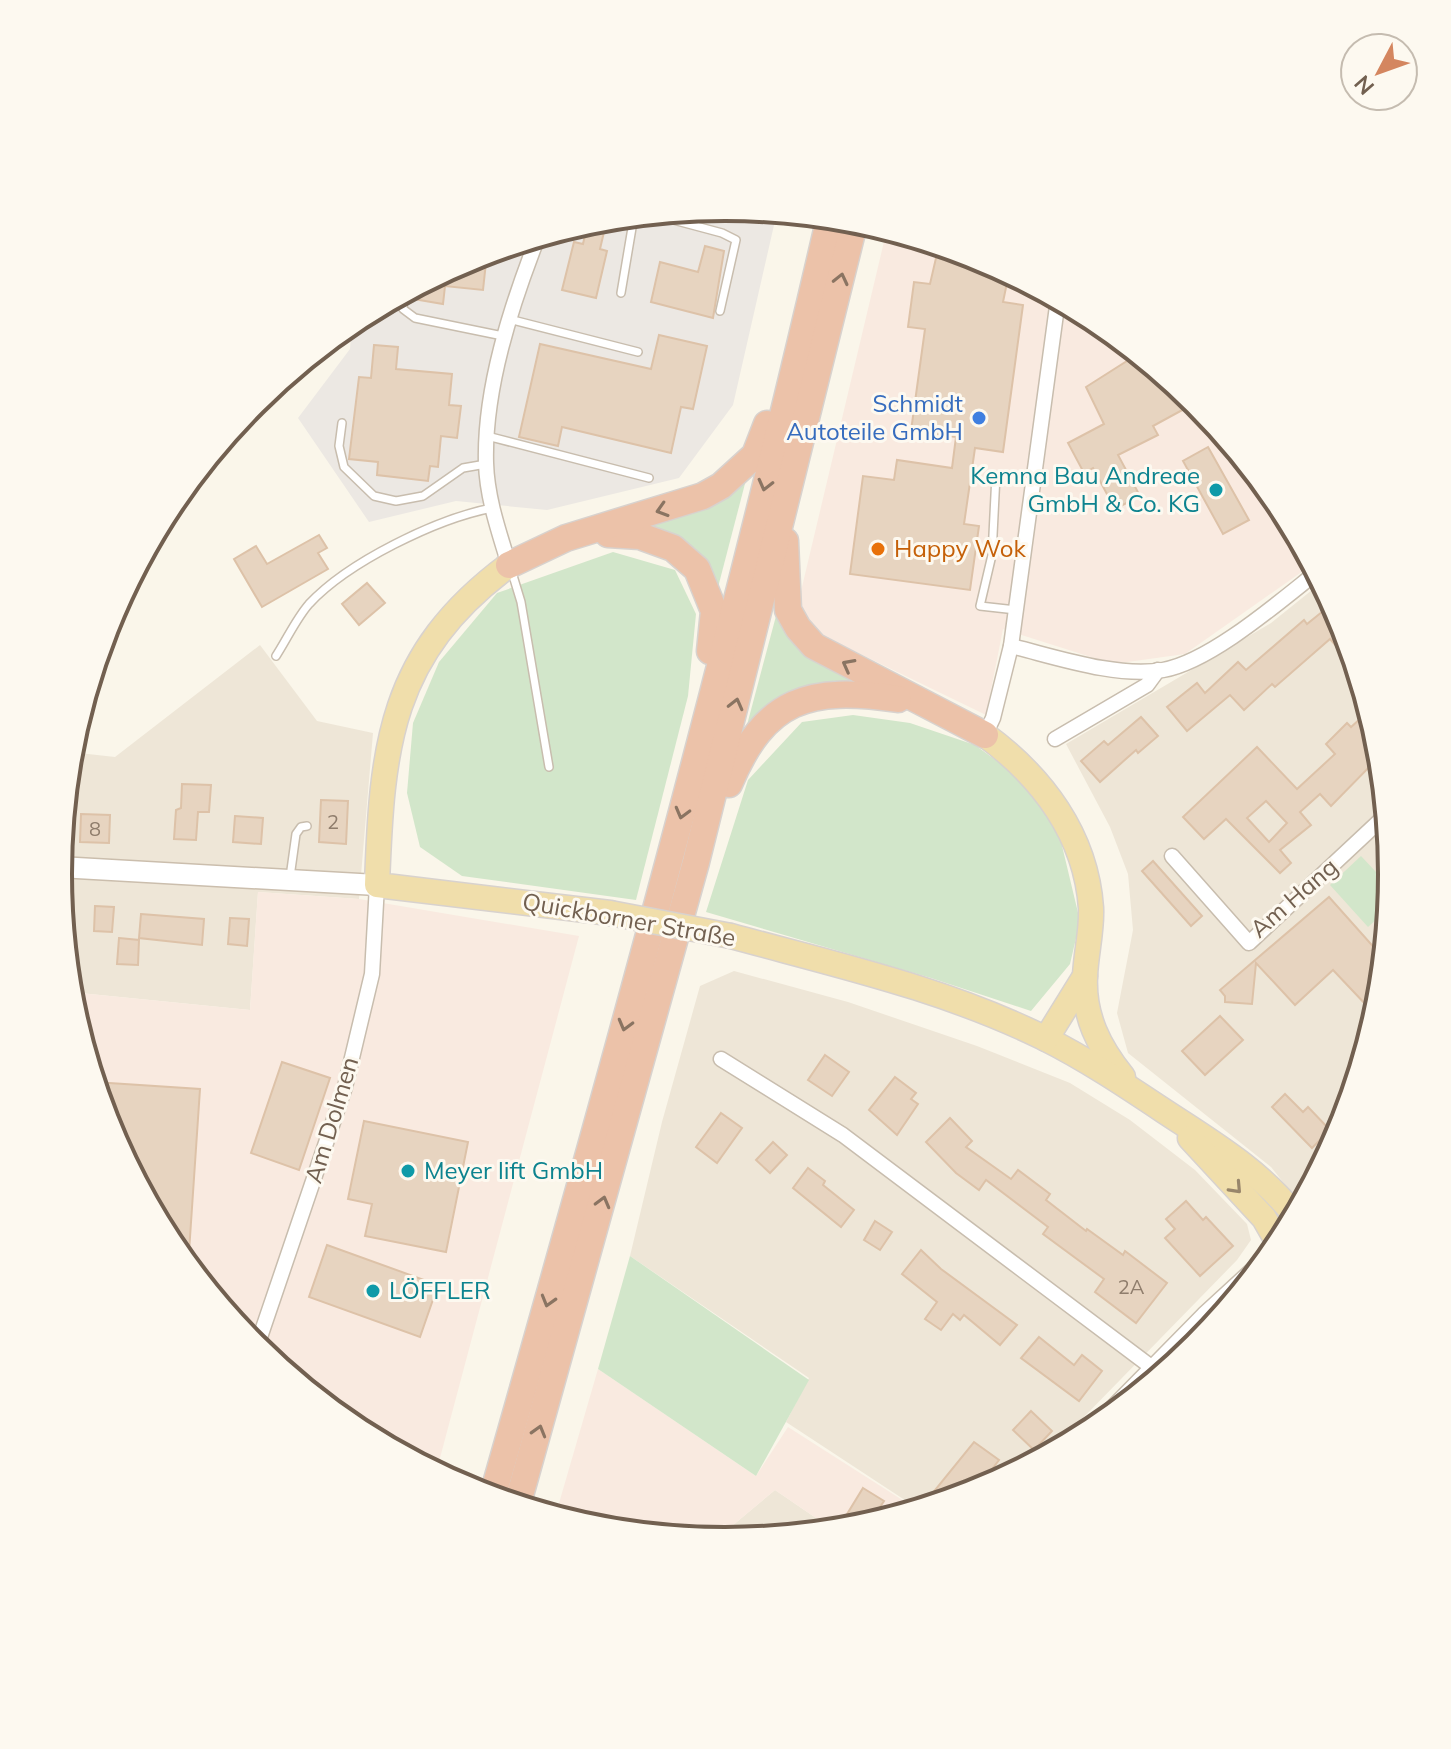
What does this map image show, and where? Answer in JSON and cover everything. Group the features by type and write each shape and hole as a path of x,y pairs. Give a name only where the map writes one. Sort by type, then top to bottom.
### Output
{"highway":[{"path":"496,1486 600,1119 701,742 827,230"},
{"path":"520,1495 696,862 852,234"},
{"path":"509,565 540,549 687,503 721,486 740,471 755,455 805,328"},
{"path":"783,518 788,610 798,628 814,646 985,735"},
{"path":"588,533 640,536 673,548 697,569 714,611 701,742"},
{"path":"696,862 741,755 761,726 775,714 795,703 816,697 858,693 917,702"}],"main road":[{"path":"377,885 387,751 408,683 446,622 509,565"},
{"path":"985,735 1013,757 1047,793 1069,828 1085,871 1091,909 1085,976 1086,1008 1100,1047 1131,1088"},
{"name":"Quickborner Straße","path":"72,868 377,885 610,913 731,936 912,986 975,1008 1046,1039 1131,1088 1215,1142 1279,1195 1288,1206"},
{"path":"1046,1039 1085,976"},
{"path":"1069,1052 1086,1008"},
{"name":"Quickborner Straße","path":"1164,1110 1264,1218 1272,1233"}],"street":[{"path":"509,565 492,508 486,464 487,436 503,336 533,250"},
{"path":"985,735 993,718 1011,646 1056,312"},
{"path":"1011,646 1132,671 1158,670 1188,662 1251,625 1308,579"},
{"path":"1055,739 1147,685 1158,670"},
{"name":"Am Hang","path":"1172,856 1249,943 1377,823"},
{"name":"Am Dolmen","path":"261,1335 345,1087 372,974 377,885"},
{"path":"721,1059 843,1135 1153,1368"}],"lane":[{"path":"682,222 736,240 720,311"},
{"path":"621,293 632,228"},
{"path":"403,307 415,318 503,336"},
{"path":"509,319 638,352"},
{"path":"342,423 339,446 344,467 374,496 396,501 423,496 463,468 486,464"},
{"path":"487,436 649,478"},
{"path":"1016,610 980,606 992,555 996,475 1033,483"},
{"path":"276,656 308,605 367,559 446,520 492,508"},
{"path":"509,565 521,602 549,767"},
{"path":"289,879 296,834 301,827 307,826"}],"shaded area":[{"path":"683,222 775,223 733,405 679,478 547,510 456,501 369,522 298,418 350,349 351,339 362,331 436,288 556,243"},
{"path":"884,241 936,256 1015,288 1089,331 1123,356 1188,412 1217,444 1269,511 1304,570 1185,654 1113,664 1003,629 986,715 819,634 797,608"},
{"path":"1314,589 1357,705 1378,832 1378,917 1357,1044 1329,1125 1294,1196 1271,1167 1128,1053 1117,1013 1133,930 1128,874 1110,827 1066,744 1271,623"},
{"path":"260,645 317,721 373,733 359,899 258,892 250,1010 84,993 73,917 73,832 78,789 84,754 115,757"},
{"path":"258,892 359,899 579,936 439,1462 362,1418 295,1366 263,1337 207,1272 182,1238 139,1164 107,1085 94,1044 84,993 250,1010"},
{"path":"734,971 848,1002 977,1046 1070,1083 1130,1120 1195,1170 1247,1224 1251,1240 1237,1260 1075,1426 1015,1461 908,1502 786,1422 809,1378 630,1256 662,1122 700,986"},
{"path":"598,1369 756,1476 788,1427 906,1502 879,1509 884,1501 863,1488 845,1516 820,1521 775,1490 726,1528 640,1522 558,1506"},
{"path":"775,1490 820,1521 768,1527 730,1528"}],"green space":[{"path":"747,476 716,595 642,524"},
{"path":"613,552 675,570 696,614 688,696 636,900 462,876 420,847 407,793 413,723 439,662 497,593"},
{"path":"776,616 796,647 857,684 749,727 747,725"},
{"path":"853,715 910,723 975,745 1012,772 1058,829 1080,921 1070,964 1031,1011 931,978 706,912 748,780 802,722"},
{"path":"1361,856 1379,875 1378,918 1368,927 1330,885"},
{"path":"630,1256 809,1380 756,1476 598,1369"}],"building":[{"path":"604,233 600,249 607,251 596,298 562,290 574,242 583,244 585,237"},
{"path":"705,246 724,251 713,318 651,302 660,262 698,272"},
{"path":"936,256 1007,284 1003,302 1023,305 1003,452 975,448 964,524 979,526 970,590 850,574 863,476 894,480 897,460 952,468 956,437 911,431 925,329 908,327 914,282 930,284"},
{"path":"485,267 483,290 445,286 443,304 416,299"},
{"path":"659,335 707,346 693,409 681,407 671,453 562,427 558,446 519,437 540,344 651,369"},
{"path":"374,345 398,347 396,369 452,374 449,405 461,406 457,438 441,436 438,467 430,466 428,481 377,475 378,462 349,459 359,377 371,378"},
{"path":"1128,360 1184,409 1153,426 1158,435 1118,455 1140,496 1115,509 1093,468 1084,473 1068,443 1104,424 1086,387"},
{"name":"Kemna Bau Andreae GmbH & Co. KG","path":"1208,447 1249,520 1223,534 1183,461"},
{"path":"319,535 327,548 318,553 328,569 262,607 234,559 256,546 267,564"},
{"path":"367,583 385,603 359,625 342,604"},
{"path":"1323,611 1338,648 1330,639 1244,710 1230,695 1187,731 1167,707 1197,683 1205,693 1238,662 1246,670 1304,620 1307,624"},
{"path":"1141,717 1158,736 1138,753 1136,750 1100,782 1081,761 1104,741 1108,745"},
{"path":"1360,719 1369,767 1331,806 1320,794 1300,812 1311,825 1280,850 1291,863 1280,873 1226,819 1204,839 1183,817 1257,747 1297,789 1335,754 1326,744 1347,723 1351,727","holes":["1266,801 1287,823 1269,842 1247,818"]},
{"path":"182,784 211,785 209,812 198,812 196,840 174,839 176,810 181,808"},
{"path":"321,800 348,801 346,844 319,842"},
{"path":"81,814 110,815 109,843 80,842"},
{"path":"235,816 263,818 261,844 233,842"},
{"path":"1153,861 1202,916 1191,926 1142,871"},
{"path":"1329,897 1374,948 1366,1004 1333,970 1295,1005 1256,963 1252,1004 1225,1002 1220,990"},
{"path":"95,906 114,907 112,932 94,931"},
{"path":"141,914 204,919 202,945 139,938"},
{"path":"230,918 249,919 247,946 228,944"},
{"path":"119,938 139,940 138,965 117,964"},
{"path":"1220,1016 1243,1040 1205,1075 1182,1051"},
{"path":"825,1055 849,1072 832,1096 808,1080"},
{"path":"282,1062 330,1078 299,1170 251,1153"},
{"path":"895,1077 916,1093 911,1099 918,1104 897,1135 869,1110"},
{"path":"106,1083 200,1089 189,1248 139,1164"},
{"path":"1285,1094 1303,1112 1308,1107 1328,1128 1324,1136 1312,1148 1272,1107"},
{"path":"721,1113 742,1128 717,1163 696,1147"},
{"path":"950,1118 972,1141 966,1147 1011,1179 1018,1170 1050,1194 1046,1200 1086,1231 1123,1255 1125,1251 1167,1283 1136,1323 1095,1292 1104,1279 1043,1234 1048,1227 986,1180 979,1190 956,1173 926,1142"},
{"name":"Meyer lift GmbH","path":"364,1121 468,1142 446,1252 365,1236 372,1204 348,1199"},
{"path":"773,1142 787,1155 770,1173 756,1160"},
{"path":"808,1168 825,1181 823,1185 854,1210 841,1227 793,1188"},
{"path":"1186,1201 1233,1246 1200,1276 1165,1238 1175,1229 1166,1219"},
{"path":"875,1221 892,1232 880,1250 864,1240"},
{"name":"LÖFFLER","path":"327,1245 438,1285 420,1337 309,1297"},
{"path":"921,1250 941,1269 1017,1325 1000,1345 964,1315 960,1320 953,1314 941,1330 925,1319 937,1302 902,1274"},
{"path":"1039,1337 1074,1365 1082,1355 1102,1371 1079,1401 1021,1358"},
{"path":"1031,1411 1052,1431 1034,1450 1013,1430"},
{"path":"974,1442 999,1460 990,1472 931,1494"},
{"path":"863,1488 884,1501 878,1510 846,1516"}],"place":[{"name":"Schmidt Autoteile GmbH","path":"979,418"},
{"name":"Kemna Bau Andreae GmbH & Co. KG","path":"1216,490"},
{"name":"Happy Wok","path":"878,549"},
{"name":"Meyer lift GmbH","path":"408,1171"},
{"name":"LÖFFLER","path":"373,1291"}]}
